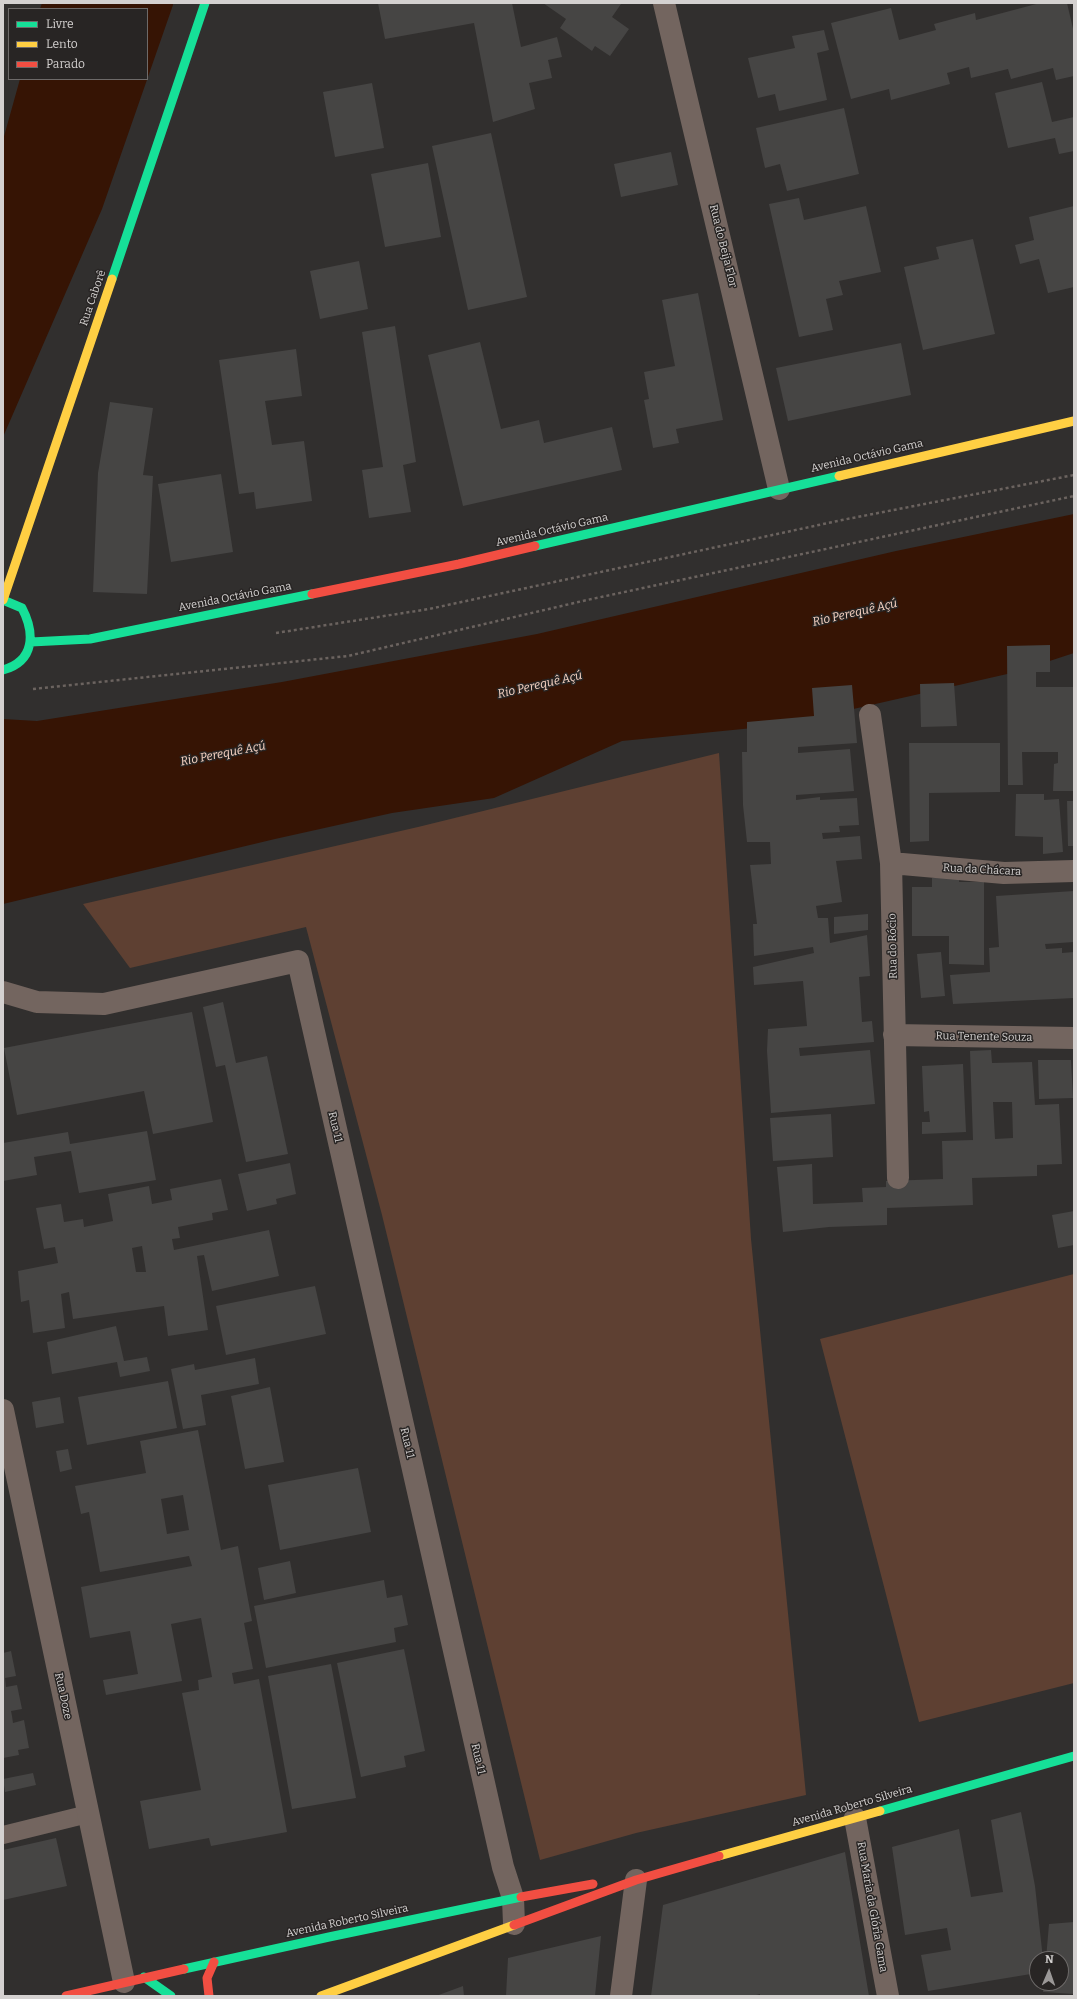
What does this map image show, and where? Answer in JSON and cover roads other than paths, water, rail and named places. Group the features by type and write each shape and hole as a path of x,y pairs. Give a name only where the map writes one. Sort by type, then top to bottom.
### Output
{"street":[{"name":"Rua Caborê","path":"3,600 205,3"},
{"name":"Rua do Beija Flor","path":"664,3 779,489"},
{"name":"Avenida Octávio Gama","path":"31,642 90,639 451,566 1074,421"},
{"path":"3,600 22,608 31,627 31,642 23,659 10,669 3,670"},
{"name":"Rua do Rócio","path":"870,715 891,863 898,1178"},
{"name":"Rua da Chácara","path":"891,863 1004,873 1074,871"},
{"name":"Rua 11","path":"3,992 37,1002 104,1004 298,961 503,1867 513,1898 514,1924"},
{"name":"Rua Tenente Souza","path":"894,1035 1074,1038"},
{"name":"Rua Doze","path":"3,1410 88,1814 134,1980"},
{"name":"Avenida Roberto Silveira","path":"321,1996 636,1880 1074,1756"},
{"name":"Rua Maria da Glória Gama","path":"856,1818 888,1996"},
{"name":"Avenida Roberto Silveira","path":"66,1996 214,1962 513,1898 618,1880 636,1880"},
{"path":"621,1996 636,1880"},
{"path":"209,1996 207,1978 214,1962"},
{"path":"134,1980 171,1996"}],"lane":[{"path":"3,1835 88,1814"}],"water":[{"path":"42,3 173,3 148,77 148,8 40,8"},
{"path":"20,80 147,80 102,209 3,437 3,140"},
{"name":"Rio Perequê Açú","path":"1074,514 1074,653 1016,672 783,725 622,741 494,798 392,813 275,839 3,904 3,719 37,721 282,682 537,634 896,551"}]}
